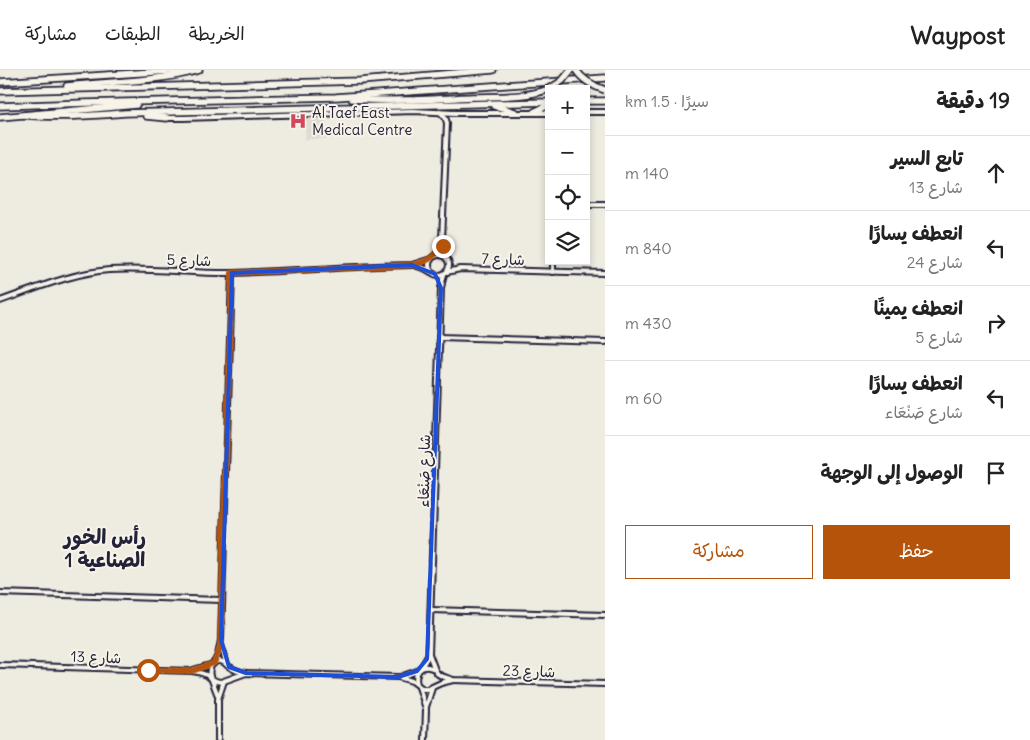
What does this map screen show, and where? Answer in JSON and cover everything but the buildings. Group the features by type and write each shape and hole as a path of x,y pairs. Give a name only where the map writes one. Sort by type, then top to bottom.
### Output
{"highway":[{"path":"0,82 185,70"},
{"path":"28,90 184,74 199,70"},
{"path":"0,91 360,81 493,70"},
{"path":"556,85 562,81 571,70"},
{"path":"576,70 586,81 605,90"},
{"path":"0,106 86,102 336,97 605,78"},
{"path":"336,97 385,100 536,93 545,90"},
{"path":"0,116 122,107 161,101"},
{"path":"590,101 605,101"},
{"path":"24,115 72,117 109,114 436,105 545,104"},
{"path":"436,105 498,107 516,112"},
{"path":"534,112 545,106"},
{"path":"109,114 167,118"}],"street":[{"path":"167,118 414,111 455,113 545,112"},
{"path":"440,112 445,117 447,123 442,240 441,246 432,258 429,266 433,273 438,275 446,273 449,267 442,240"},
{"path":"590,112 605,112"},
{"path":"447,123 455,113"},
{"path":"590,204 605,204"},
{"path":"432,258 440,255 447,260"},
{"name":"شارع 5","path":"412,265 432,258"},
{"name":"شارع 7","path":"447,260 460,269"},
{"name":"شارع 5","path":"0,301 61,280 108,270 232,273 412,265 426,268 433,273"},
{"path":"553,265 553,272"},
{"name":"شارع 7","path":"446,273 460,269 605,273"},
{"path":"218,740 218,699 209,670 220,648 221,640 232,273"},
{"name":"شارع صَنْعَاء","path":"433,273 440,288"},
{"name":"شارع صَنْعَاء","path":"436,672 429,654 440,288 446,273"},
{"path":"439,337 605,342"},
{"path":"0,594 221,600"},
{"path":"431,610 605,615"},
{"path":"218,699 225,680 230,674 221,640"},
{"name":"شارع صَنْعَاء","path":"419,670 429,654"},
{"path":"214,663 221,662 246,673 398,677 428,690 434,687"},
{"name":"شارع 13","path":"192,671 214,663"},
{"name":"شارع 13","path":"0,666 192,671 211,678"},
{"path":"398,677 428,667 436,672 438,680 426,709 425,740"},
{"path":"419,670 415,678 426,709"},
{"name":"شارع 23","path":"436,672 453,680"},
{"path":"211,678 218,682 246,673"},
{"name":"شارع 23","path":"434,687 453,680 605,684"}],"highlighted area":[{"path":"412,265 435,274 441,288 427,659 417,671 398,677 246,673 229,667 221,640 232,273"}],"shaded area":[{"path":"306,117 326,117 326,139 305,139"}],"place":[{"name":"Al Taef East Medical Centre","path":"298,121"}],"district":[{"name":"رأس الخور الصناعية 1","path":"105,548"}],"route":[{"path":"148,670 192,671 199,669 214,663 220,648 232,273 412,265 431,259 438,252 442,240 443,246"}]}
